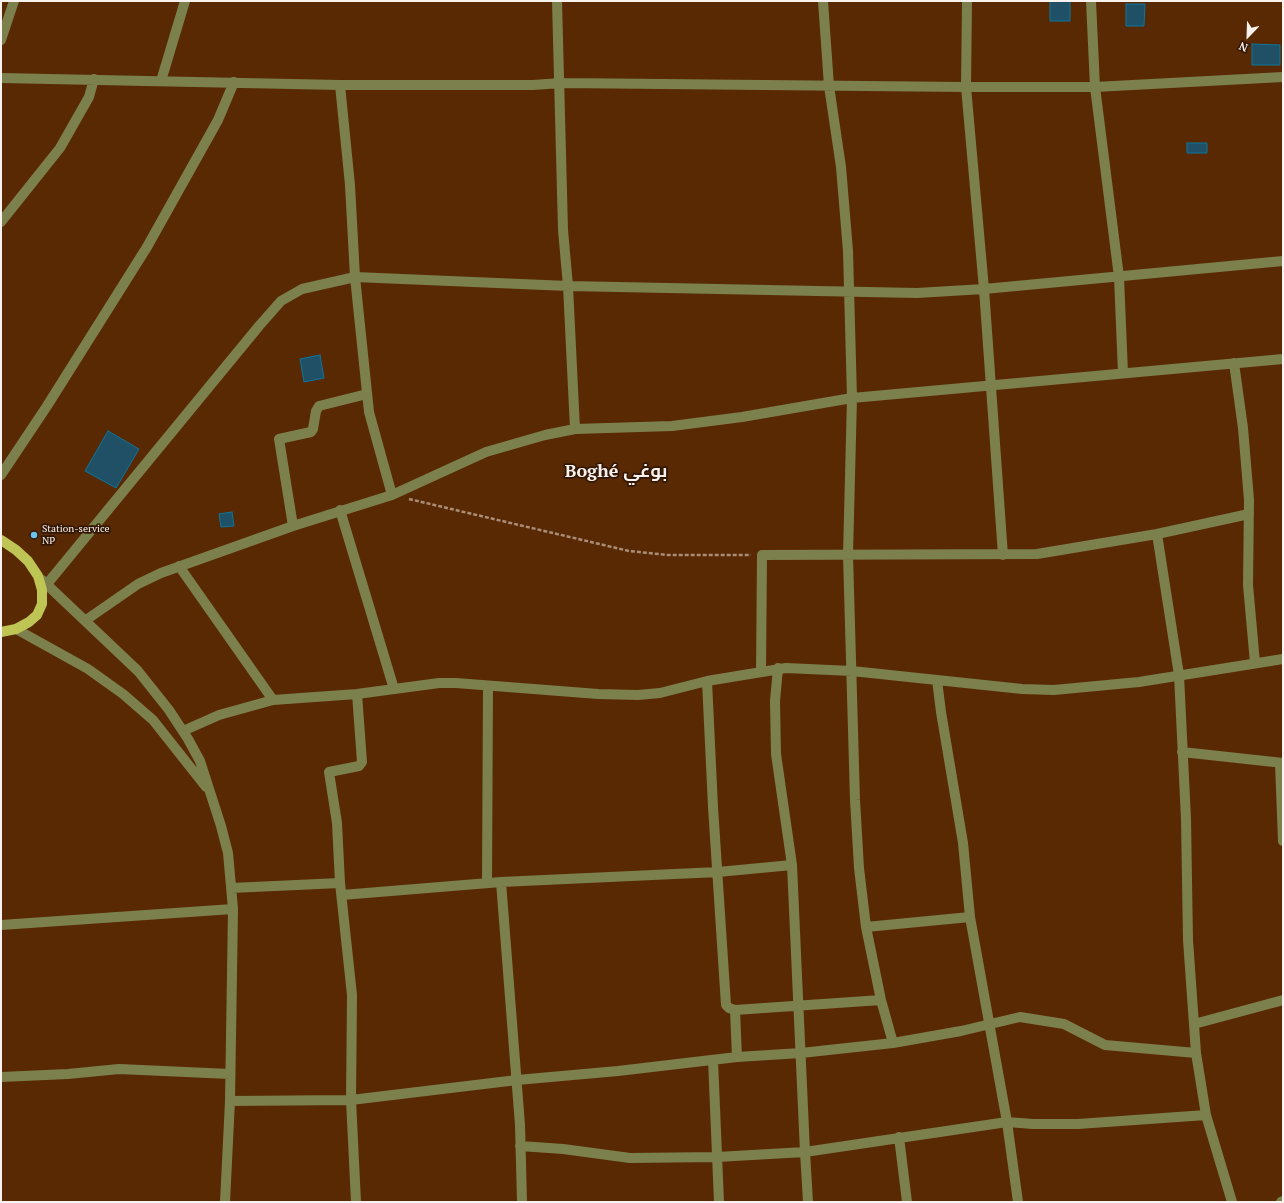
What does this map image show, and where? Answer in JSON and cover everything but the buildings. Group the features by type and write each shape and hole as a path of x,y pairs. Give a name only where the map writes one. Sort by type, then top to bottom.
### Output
{"main road":[{"path":"1,540 24,558 38,576 42,590 42,604 37,615 29,622 16,629 1,632"}],"street":[{"path":"1,40 14,1"},
{"path":"161,81 185,1"},
{"path":"557,1 563,230 568,286 575,429"},
{"path":"823,1 830,86 841,167 848,251 852,398 848,555 855,800 859,868 866,927 881,1000 893,1043"},
{"path":"966,1 966,87 984,289 989,384 1003,555"},
{"path":"1090,1 1095,87 1119,277 1123,373"},
{"path":"1,78 340,85 533,85 560,83 1095,87 1283,77"},
{"path":"1,222 60,148 89,97 94,79"},
{"path":"1,475 47,406 147,247 218,120 234,82"},
{"path":"340,85 350,185 355,277 369,412 392,495"},
{"path":"47,584 258,326 281,301 302,289 355,277 568,286 848,293 917,292 984,289 1283,261"},
{"path":"86,620 138,584 179,566 340,510 392,495 486,452 545,435 575,429 672,426 742,417 852,398 989,384 1283,359"},
{"path":"1234,363 1243,428 1249,514 1248,585 1255,663"},
{"path":"293,526 279,439 311,432 313,429 316,411 319,406 367,394"},
{"path":"340,510 394,689"},
{"path":"761,672 762,555 1003,555 1052,552 1157,534 1249,514"},
{"path":"1157,534 1179,675 1186,819 1188,940 1196,1053 1206,1115 1232,1202"},
{"path":"179,566 273,700"},
{"path":"38,576 138,671 169,710 200,761 221,826 228,853 233,910 230,1101 224,1202"},
{"path":"16,629 88,669 123,694 153,720 210,793"},
{"path":"183,731 220,715 273,700 357,694 422,685 456,683 638,695 660,693 707,681 778,668 852,671 1022,689 1054,690 1094,688 1283,659"},
{"path":"778,668 775,701 776,754 792,865 800,1007 808,1202"},
{"path":"937,680 963,843 970,918 1007,1122 1018,1202"},
{"path":"707,681 726,1005 735,1010 800,1007 881,1000"},
{"path":"487,882 488,686"},
{"path":"356,1202 351,1100 352,995 340,883 337,823 329,772 358,766 362,762 363,758 357,694"},
{"path":"1182,752 1281,763 1283,841"},
{"path":"342,895 487,882 718,872 792,865"},
{"path":"501,882 517,1080 522,1202"},
{"path":"231,888 340,883"},
{"path":"1,925 233,910"},
{"path":"866,927 970,918"},
{"path":"1194,1024 1283,1000"},
{"path":"735,1010 737,1057"},
{"path":"230,1101 351,1100 517,1080 618,1071 737,1057 801,1053 893,1043 990,1025 1020,1016 1064,1024 1105,1044 1196,1053"},
{"path":"713,1060 719,1202"},
{"path":"1,1077 68,1074 119,1069 230,1074"},
{"path":"520,1146 563,1149 630,1158 717,1157 805,1152 1007,1122 1033,1124 1078,1124 1206,1115"},
{"path":"898,1137 906,1202"}],"path":[{"path":"392,495 629,551 668,555 762,555"}],"place":[{"name":"Station-service NP","path":"34,535"}],"district":[{"name":"Boghé بوغي","path":"616,472"}]}
